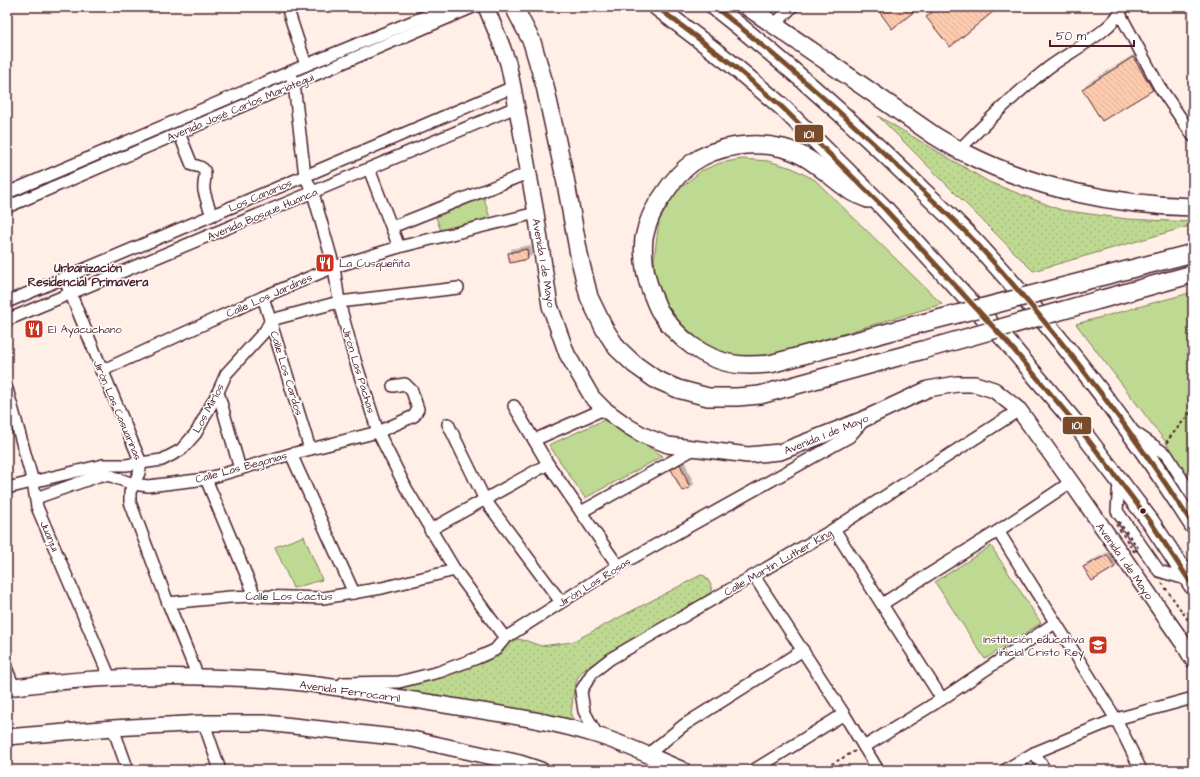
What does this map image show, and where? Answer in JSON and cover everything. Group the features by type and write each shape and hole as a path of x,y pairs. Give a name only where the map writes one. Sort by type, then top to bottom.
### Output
{"highway":[{"path":"514,7 532,42 545,86 565,178 580,260 589,297 607,333 617,348 634,364 655,379 708,397 737,397 767,393 1193,274"},
{"path":"657,7 729,62 781,106 883,207 1008,342 1080,429 1150,521 1191,583"},
{"path":"715,7 763,45 818,92 902,169 985,252 1071,353 1126,426 1193,525"},
{"path":"748,7 935,136 988,164 1022,177 1073,192 1128,202 1193,207"},
{"path":"883,207 849,190 824,169 800,154 782,148 763,145 744,145 726,148 707,154 693,162 678,175 656,205 648,223 644,238 644,263 648,282 660,312 676,333 690,345 711,356 732,364 750,366 770,364 1193,253"}],"main road":[{"name":"Avenida 1 de Mayo","path":"486,7 508,63 536,213 550,306 567,354 592,397 604,409 629,427 668,445 748,455 780,452 864,419 928,389 957,384 975,384 994,390 1019,410 1071,482 1183,643 1193,660"},
{"name":"Avenida Ferrocarril","path":"10,687 110,678 198,676 257,679 304,684 395,697 552,723 597,735 683,770"},
{"path":"7,737 112,728 204,723 266,723 412,739 519,767 541,770"}],"street":[{"path":"287,7 306,65"},
{"name":"Avenida José Carlos Mariátegui","path":"7,194 306,65 448,7"},
{"name":"Avenida José Carlos Mariátegui","path":"7,207 473,7"},
{"path":"774,25 792,7"},
{"path":"959,150 997,112 1043,72 1101,32 1121,11 1159,86 1193,136"},
{"name":"Jirón Las Pachas","path":"290,72 294,84 305,176 313,193 334,267 339,302 354,357 378,432 406,488 430,530 455,570 505,638"},
{"name":"Los Canarios","path":"7,302 513,87"},
{"name":"Avenida Bosque Huanca","path":"7,320 516,107"},
{"path":"179,133 192,165 199,166 206,174 204,190 212,215"},
{"path":"369,169 399,248"},
{"path":"392,227 528,173"},
{"name":"Calle Los Jardines","path":"101,371 263,297 334,267 399,248 536,213"},
{"path":"193,224 199,240"},
{"name":"Jirón Las Casuarinas","path":"64,278 101,371 141,463 139,473 130,492 130,502 168,603 198,676"},
{"path":"270,320 339,302 458,288"},
{"name":"Calle Los Cardos","path":"263,297 310,449"},
{"name":"Los Mirlos","path":"7,488 103,465 141,463 162,460 181,450 196,433 226,374 265,331 270,320"},
{"name":"Calle Las Begonias","path":"36,498 101,475 111,476 133,484 148,486 206,479 291,454 378,432 414,416 418,409 412,391 405,384 393,386"},
{"name":"Juanjui","path":"7,388 33,482 37,507 110,678"},
{"path":"218,392 240,469"},
{"path":"514,406 548,464 618,566"},
{"path":"534,440 604,409"},
{"name":"Calle Martin Luther King","path":"597,735 584,711 581,691 592,673 610,659 834,529 1019,410"},
{"name":"Jirón Las Rosas","path":"304,684 399,682 439,672 495,650 505,638 618,566 850,436 864,419"},
{"path":"448,424 485,500 561,602"},
{"path":"1126,426 1167,455 1193,497"},
{"path":"581,512 694,449"},
{"path":"291,454 354,593"},
{"path":"430,530 548,464"},
{"path":"206,479 255,596"},
{"path":"882,604 998,531 1071,482"},
{"path":"834,529 942,699"},
{"path":"998,531 1116,719 1142,770"},
{"name":"Calle Los Cactus","path":"168,603 255,596 324,598 382,588 455,570"},
{"path":"754,576 844,714 878,770"},
{"path":"864,747 942,699 1055,623"},
{"path":"647,755 684,725 803,650"},
{"path":"7,670 10,687"},
{"path":"1005,770 1034,754 1116,719 1193,698"},
{"path":"754,770 844,714"},
{"path":"204,723 220,770"},
{"path":"112,728 128,770"},
{"path":"1034,754 1045,770"}],"path":[{"path":"1167,441 1193,409"},
{"path":"1119,522 1139,549 1135,552 1116,524 1119,522"},
{"path":"1161,582 1188,620 1193,630"},
{"path":"821,770 864,747"}],"green space":[{"path":"878,116 989,182 1061,210 1127,219 1193,222 1193,225 1033,271"},
{"path":"742,159 768,161 792,168 815,180 942,304 769,356 738,355 721,352 706,346 681,330 661,298 656,278 654,260 659,221 675,193 701,171 720,163"},
{"path":"483,195 490,218 442,234 434,212"},
{"path":"1193,292 1193,488 1165,441 1076,324"},
{"path":"604,420 663,456 585,498 549,445"},
{"path":"304,536 322,580 293,588 275,547"},
{"path":"991,546 1041,623 985,659 935,582"},
{"path":"701,575 705,576 710,583 712,591 585,669 578,677 574,689 571,715 577,726 380,687 416,684 472,665 518,639 541,646 572,642"}],"building":[{"path":"876,7 920,7 892,29"},
{"path":"938,7 990,7 994,11 950,47 926,17"},
{"path":"1133,57 1153,90 1102,121 1082,89"},
{"path":"527,249 528,259 510,263 508,253"},
{"path":"680,464 690,488 682,491 671,469"},
{"path":"1107,555 1115,567 1092,581 1083,567"}],"transit line":[{"name":"101","path":"657,7 729,62 781,106 883,207 1008,343 1080,429 1150,521 1193,586"},
{"name":"101","path":"715,7 767,49 867,137 979,246 1037,312 1092,381 1144,452 1193,525"}],"place":[{"name":"La Cusqueñita","path":"325,263"},
{"name":"El Ayacuchano","path":"34,329"},
{"name":"Institución educativa inicial Cristo Rey","path":"1098,645"}],"district":[{"name":"Urbanización Residencial Primavera","path":"88,275"}]}
